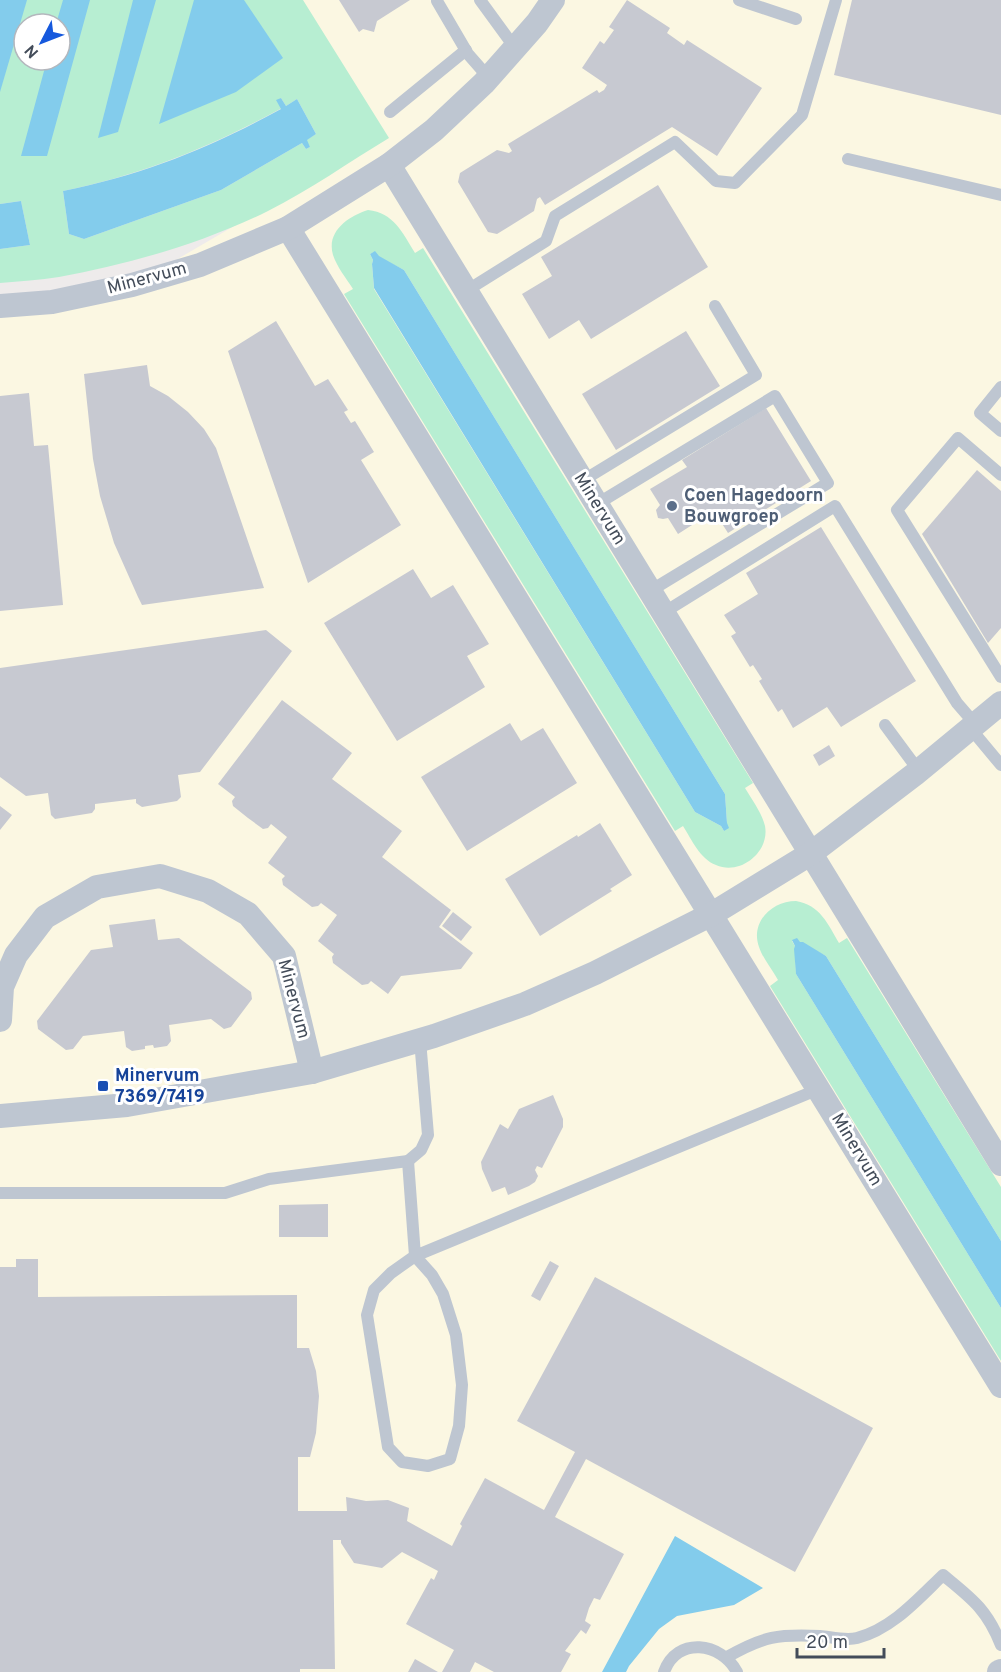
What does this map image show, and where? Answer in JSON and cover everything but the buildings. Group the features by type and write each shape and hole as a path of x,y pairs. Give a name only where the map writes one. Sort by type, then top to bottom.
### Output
{"street":[{"name":"Minervum","path":"0,306 52,302 132,285 200,264 288,228 389,165 434,130 489,78 553,0"},
{"name":"Minervum","path":"389,165 1001,1164"},
{"name":"Minervum","path":"288,228 1001,1386"},
{"path":"0,1116 127,1105 312,1072 420,1040 525,1004 575,982 712,914 810,854 919,771 1001,703"},
{"name":"Minervum","path":"0,1020 2,987 16,955 45,917 97,887 160,876 208,891 248,914 284,956 312,1072"}],"lane":[{"path":"480,0 515,48"},
{"path":"739,0 796,19"},
{"path":"466,291 546,241 555,216 675,142 716,181 735,183 802,116 836,0"},
{"path":"437,1 466,50 489,78"},
{"path":"390,112 466,50"},
{"path":"848,159 1001,195"},
{"path":"582,481 756,375 714,306"},
{"path":"1001,387 980,413 1001,431"},
{"path":"597,504 775,396 828,483 650,591"},
{"path":"1001,475 957,438 897,510 1001,677"},
{"path":"663,613 835,506 957,703 1001,765"},
{"path":"885,725 919,771"},
{"path":"0,1193 225,1193 269,1179 408,1161 422,1150 428,1135 420,1040"},
{"path":"408,1161 415,1256 432,1275 443,1294 456,1335 462,1385 459,1426 450,1459 428,1466 402,1462 388,1447 367,1316 374,1290 391,1273 415,1256 819,1089"},
{"path":"727,1657 753,1642 786,1634 855,1639 879,1629 902,1614 943,1575 976,1603 991,1621 1001,1645"},
{"path":"664,1672 673,1658 685,1650 702,1647 715,1650 727,1657 737,1672"}],"shaded area":[{"path":"281,0 1001,0 1001,1672 0,1672 0,295 104,302 359,153"}],"green space":[{"path":"0,0 303,0 389,138 268,211 192,243 112,266 59,277 0,283 0,249 30,245 21,201 0,204","holes":["281,98 286,106 297,99 316,134 306,140 310,147 306,149 302,143 221,190 84,239 69,234 63,191 121,177 176,158 229,135 282,108 277,101"]},
{"path":"368,210 391,219 415,253 423,248 753,783 745,788 762,816 765,836 758,853 743,864 725,868 716,865 701,854 683,826 675,831 344,294 353,289 333,255 333,239 336,232 347,221","holes":["374,252 404,270 725,794 727,823 724,831 721,826 695,812 374,289 373,260 370,254"]},
{"path":"796,901 817,911 827,922 839,943 847,938 1001,1187 1001,1241 826,956 801,943 792,941 795,946 796,974 1001,1308 1001,1361 770,986 778,980 759,947 757,938 760,921 771,909"}],"water":[{"path":"0,0 27,0 23,12 12,12 12,51 0,92"},
{"path":"63,0 90,0 72,65 72,12 60,12"},
{"path":"133,0 156,0 118,132 98,138"},
{"path":"194,0 244,0 283,58 236,92 159,124"},
{"path":"44,72 70,72 47,156 21,156"},
{"path":"281,98 286,106 297,99 316,134 307,140 310,147 306,149 302,143 221,190 84,239 69,234 63,191 121,177 202,148 281,109 276,100"},
{"path":"21,201 30,245 0,249 0,204"},
{"path":"375,251 379,256 404,270 725,794 729,828 724,831 721,826 695,812 374,288 373,260 370,254"},
{"path":"797,938 800,942 826,956 1001,1241 1001,1308 796,974 795,946 792,940"},
{"path":"675,1536 763,1588 734,1605 677,1616 659,1629 626,1672 602,1672"}],"place":[{"name":"Coen Hagedoorn Bouwgroep","path":"672,506"},
{"name":"Minervum 7369/7419","path":"103,1086"}]}
